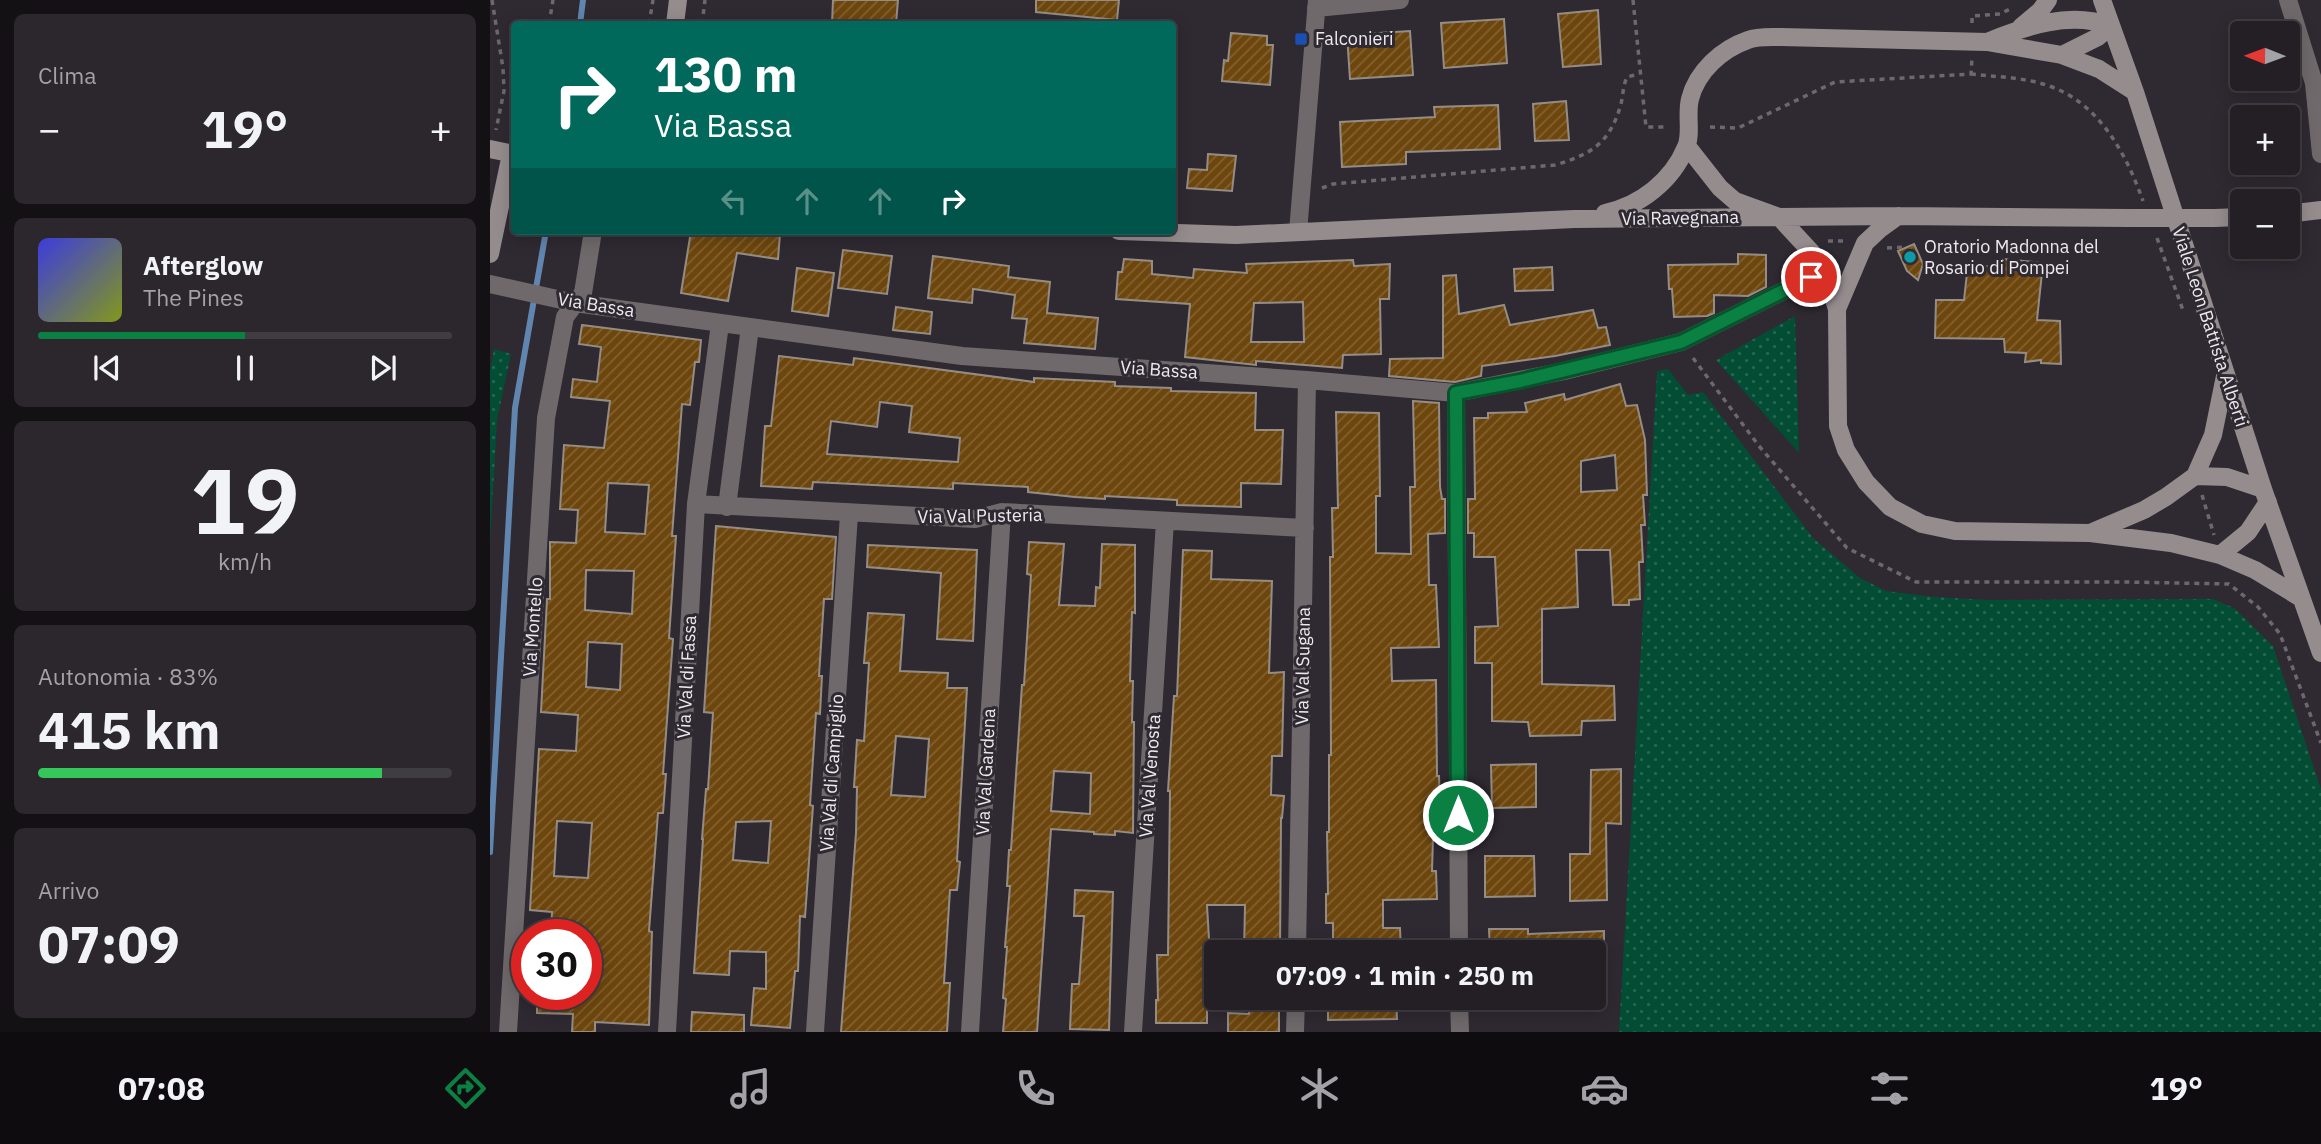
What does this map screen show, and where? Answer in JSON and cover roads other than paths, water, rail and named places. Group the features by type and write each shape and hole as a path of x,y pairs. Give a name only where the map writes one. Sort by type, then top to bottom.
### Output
{"main road":[{"path":"675,21 678,0"},
{"path":"2017,30 2040,11 2048,0"},
{"name":"Viale Leon Battista Alberti","path":"2102,0 2135,92 2225,374 2321,653"},
{"path":"1987,43 2017,30 2076,19 2093,20 2110,26 2098,37 2062,55"},
{"path":"1574,219 1614,211 1643,200 1666,177 1687,146 1690,99 1705,69 1727,50 1751,38 1987,43 2062,55 2099,69 2135,92"},
{"path":"493,141 511,153"},
{"path":"1687,146 1705,171 1735,201 1779,217 1816,257 1827,278 1837,309 1838,426 1846,450 1866,482 1890,507 1922,524 1955,531 2090,533 2219,549 2301,598"},
{"path":"490,254 511,163"},
{"path":"2300,212 2321,210"},
{"path":"1837,309 1865,243 1898,216"},
{"name":"Via Ravegnana","path":"1176,232 1298,232 1574,219 1898,216 2230,218"},
{"path":"2197,482 2213,435 2225,374"},
{"path":"2090,533 2144,510 2197,482 2227,477 2266,496 2248,532 2219,549"}],"street":[{"path":"1298,232 1316,4 1400,0"},
{"path":"2288,0 2314,83 2321,154"},
{"name":"Via Montello","path":"508,1032 546,418 565,317 583,293 592,235"},
{"name":"Via Bassa","path":"490,285 575,303 962,356 1456,393 1681,342 1811,277"},
{"name":"Via Val di Fassa","path":"667,1032 696,505 720,324"},
{"path":"727,507 750,327"},
{"name":"Via Val Sugana","path":"1297,940 1307,380"},
{"path":"1456,393 1459,940"},
{"name":"Via Val Pusteria","path":"696,505 975,519 1002,512 1305,527"},
{"name":"Via Val Gardena","path":"970,1032 1002,512"},
{"name":"Via Val di Campiglio","path":"815,1032 849,514"},
{"name":"Via Val Venosta","path":"1133,1032 1165,521"},
{"path":"1295,1032 1296,1010"},
{"path":"1459,1010 1460,1032"}],"waterway":[{"path":"580,21 583,0"},
{"path":"490,852 515,408 545,235"}],"place":[{"name":"Falconieri","path":"1301,39"},
{"name":"Oratorio Madonna del Rosario di Pompei","path":"1910,257"}]}
